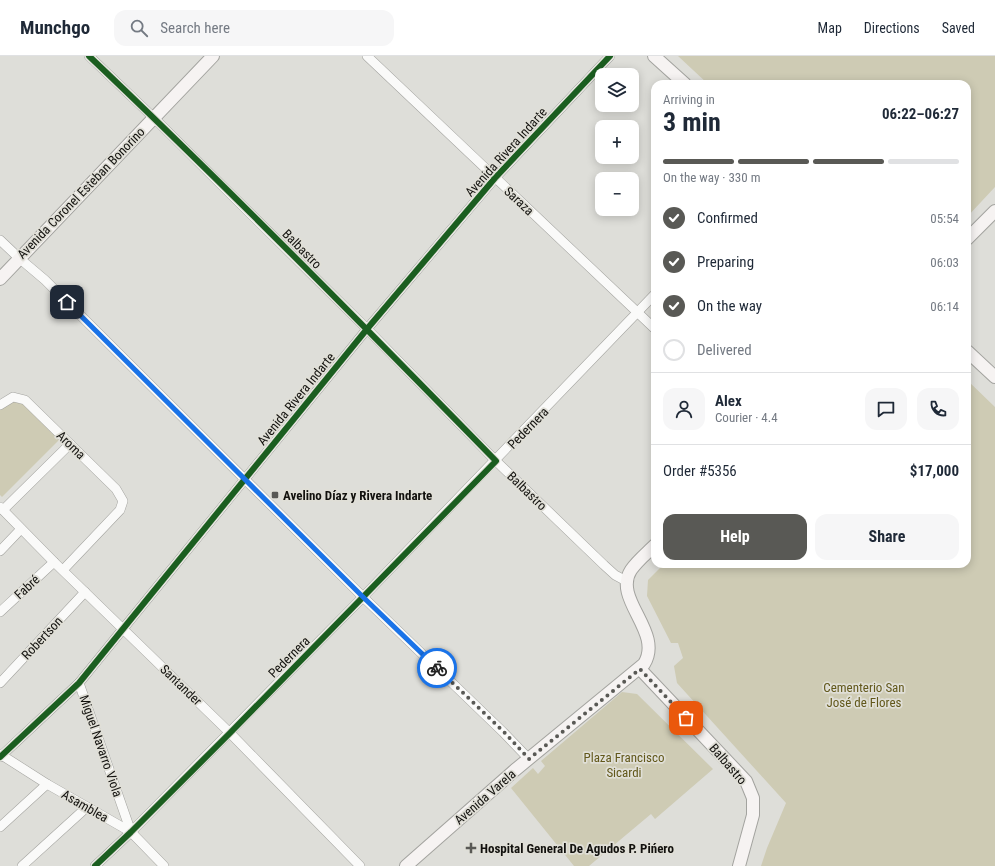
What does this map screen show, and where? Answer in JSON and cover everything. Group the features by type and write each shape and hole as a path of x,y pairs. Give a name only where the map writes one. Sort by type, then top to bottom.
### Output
{"main road":[{"name":"Avenida Coronel Esteban Bonorino","path":"0,279 213,56"},
{"path":"654,56 681,80"},
{"path":"971,234 995,211"},
{"path":"971,355 995,377"},
{"path":"640,669 647,660 649,645 646,632 628,591 628,582 631,570 651,549"},
{"name":"Avenida Varela","path":"406,866 529,759 640,669"},
{"name":"Balbastro","path":"640,669 746,781 753,798 753,815 739,866"}],"street":[{"name":"Balbastro","path":"89,56 154,118 367,329 496,461 604,565 615,575 628,582"},
{"name":"Saraza","path":"367,56 651,324"},
{"name":"Avenida Rivera Indarte","path":"0,755 79,683 367,329 495,178 610,56"},
{"path":"0,240 45,280 363,597 504,732 529,759"},
{"name":"Pedernera","path":"95,866 131,832 363,597 496,461 651,298"},
{"name":"Aroma","path":"0,405 13,398 25,400 116,489 123,501 120,510 63,570"},
{"path":"2,509 70,444"},
{"name":"Santander","path":"2,509 123,630 230,732 360,866"},
{"path":"0,551 21,529"},
{"name":"Fabré","path":"0,612 54,562"},
{"name":"Robertson","path":"0,683 85,592"},
{"name":"Miguel Navarro Viola","path":"79,683 131,832"},
{"name":"Asamblea","path":"0,755 46,784 131,832 164,866"},
{"path":"0,827 46,784"},
{"path":"22,866 87,807"}],"green space":[{"path":"678,56 995,56 995,187 971,213 971,80 704,80"},
{"name":"Cementerio San José de Flores","path":"971,384 995,407 995,866 761,866 786,803 677,683 674,666 683,658 678,643 671,643 647,596 648,580 660,568 971,568"},
{"path":"13,393 59,440 2,497 0,495 0,406"},
{"name":"Plaza Francisco Sicardi","path":"622,692 637,694 713,769 655,819 651,814 589,866 574,866 511,788 533,768 538,774 545,766 541,761"}],"cycle path":[{"path":"89,56 294,257 496,461 230,733 95,866"},
{"path":"0,757 79,683 367,329 495,178 610,56"}],"way so far":[{"path":"437,668 504,732 529,759 640,669 686,718"}],"place":[{"name":"Avelino Díaz y Rivera Indarte","path":"275,495"},
{"name":"Hospital General De Agudos P. Pińero","path":"471,848"}],"route":[{"path":"67,302 363,597 437,668"}]}
